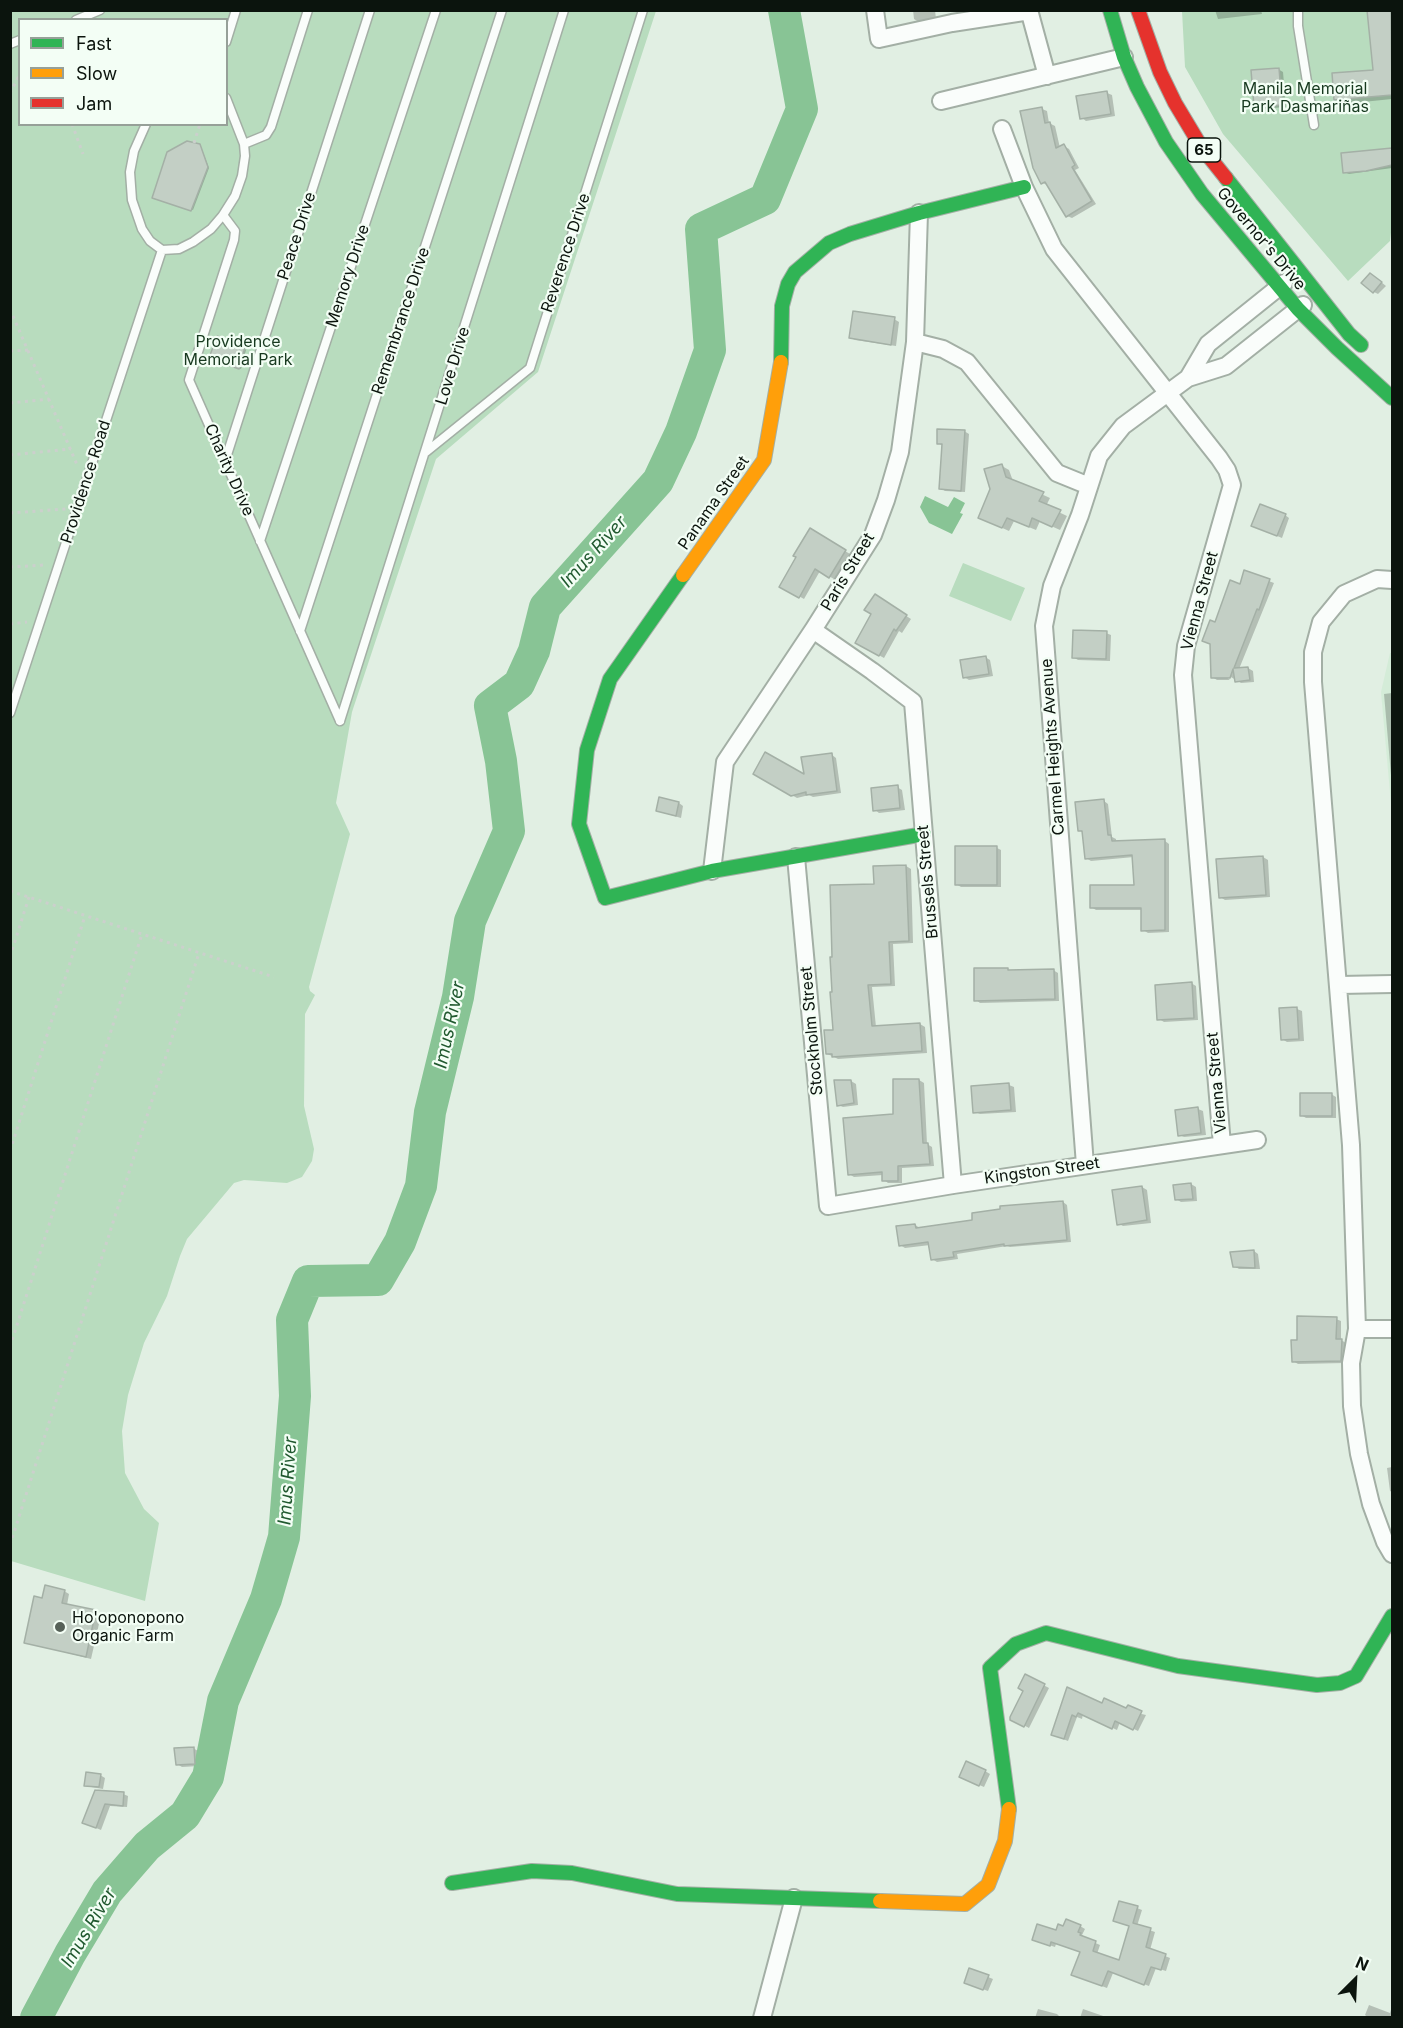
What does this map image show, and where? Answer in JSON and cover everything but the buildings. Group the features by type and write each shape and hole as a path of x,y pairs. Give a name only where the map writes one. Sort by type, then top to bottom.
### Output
{"main road":[{"name":"Governor's Drive","path":"1110,10 1124,57 1137,87 1166,142 1202,194 1298,309 1392,398"},
{"name":"Governor's Drive","path":"1138,10 1160,72 1175,103 1202,148 1349,334 1375,358"},
{"name":"Panama Street","path":"712,871 605,898 579,824 587,750 610,679 764,460 782,358 782,306 789,284 795,272 829,243 850,234 918,213 1024,187"},
{"path":"712,871 924,834"},
{"path":"452,1883 532,1872 572,1873 677,1894 964,1904 988,1885 1005,1841 1010,1804 997,1730 990,1668 1016,1644 1046,1633 1178,1665 1317,1685 1340,1683 1356,1676 1392,1616"}],"street":[{"path":"875,10 879,39 951,17 1030,11 1047,76"},
{"path":"941,101 1124,57"},
{"name":"Vienna Street","path":"1002,129 1024,187 1054,249 1219,458 1232,485 1186,646 1183,675 1222,1145"},
{"name":"Paris Street","path":"712,871 725,762 873,535 886,500 900,452 915,342 918,213"},
{"name":"Carmel Heights Avenue","path":"1188,378 1208,344 1300,270"},
{"name":"Carmel Heights Avenue","path":"1085,1165 1044,626 1052,586 1080,515 1099,456 1123,426 1188,378 1226,366 1317,293"},
{"path":"915,342 943,349 968,362 1057,473 1089,486"},
{"path":"1392,580 1377,579 1344,594 1321,622 1313,652 1313,682 1352,1145 1357,1329 1351,1363 1352,1406 1359,1454 1371,1504 1385,1542 1392,1554"},
{"name":"Brussels Street","path":"813,630 913,702 953,1185"},
{"name":"Stockholm Street","path":"796,857 828,1206"},
{"path":"1340,984 1392,984"},
{"name":"Kingston Street","path":"828,1206 1257,1140"},
{"path":"1357,1329 1392,1329"},
{"path":"762,2018 794,1898"}],"lane":[{"path":"81,18 100,10"},
{"path":"228,36 236,10"},
{"path":"244,144 266,135 271,127 308,10"},
{"name":"Peace Drive","path":"225,461 370,10"},
{"name":"Memory Drive","path":"260,541 436,10"},
{"name":"Remembrance Drive","path":"300,631 502,10"},
{"name":"Love Drive","path":"340,721 564,10"},
{"name":"Reverence Drive","path":"426,453 530,368 643,10"},
{"path":"1298,10 1298,26 1314,125"},
{"path":"145,126 135,150 130,172 132,200 142,230 150,241 162,250 179,249 211,229 235,196 242,176 244,144 228,103"},
{"name":"Charity Drive","path":"223,215 234,231 234,240 189,380 340,721"},
{"name":"Providence Road","path":"10,713 162,250"}],"path":[{"path":"10,93 18,78"},
{"path":"73,126 83,154"},
{"path":"194,142 199,126"},
{"path":"10,309 86,484"},
{"path":"10,351 28,350"},
{"path":"10,403 49,399"},
{"path":"10,455 70,449"},
{"path":"10,513 78,508"},
{"path":"10,567 59,564"},
{"path":"10,891 274,977"},
{"path":"10,957 29,897"},
{"path":"10,1151 85,916"},
{"path":"10,1347 142,934"},
{"path":"10,1545 199,953"}],"shaded area":[{"path":"925,496 948,507 954,497 965,503 960,513 963,514 952,534 929,523 920,507"},
{"path":"1390,653 1392,653 1392,815 1381,692"}],"green space":[{"name":"Providence Memorial Park","path":"10,11 656,11 538,372 436,459 352,712 336,803 350,834 309,987 315,995 305,1014 304,1106 314,1149 312,1161 302,1177 287,1183 244,1180 234,1183 187,1239 167,1296 144,1343 128,1395 122,1431 125,1473 144,1509 159,1523 145,1601 11,1561"},
{"name":"Manila Memorial Park Dasmariñas","path":"1182,11 1392,11 1392,224 1390,241 1348,281 1223,134 1185,67"},
{"path":"963,563 1025,588 1011,621 949,596"}],"waterway":[{"name":"Imus River","path":"36,2018 107,1892 147,1846 185,1815 208,1777 223,1701 266,1599 284,1537 295,1396 292,1320 308,1281 378,1280 400,1242 421,1186 430,1112 458,997 470,921 509,831 501,761 490,706 519,684 534,651 545,607 658,481 681,432 710,350 701,229 765,199 802,109 784,10"}],"traffic: fast":[{"path":"1110,10 1124,57 1137,87 1166,142 1202,194 1298,309 1392,398"},
{"path":"1226,178 1349,334 1361,345"},
{"path":"781,362 782,306 788,284 795,272 829,243 850,234 919,213 1024,187"},
{"path":"683,575 610,679 587,750 579,824 605,898 712,871 924,834"},
{"path":"1009,1809 990,1668 1016,1644 1046,1633 1178,1666 1317,1685 1340,1683 1356,1676 1392,1616"},
{"path":"452,1883 532,1871 572,1873 677,1894 880,1901"}],"traffic: slow":[{"path":"683,575 764,460 781,362"},
{"path":"880,1901 965,1904 988,1885 1005,1841 1009,1809"}],"traffic: jam":[{"path":"1138,10 1160,72 1175,103 1202,148 1226,178"}],"place":[{"name":"Ho'oponopono Organic Farm","path":"60,1627"}]}
